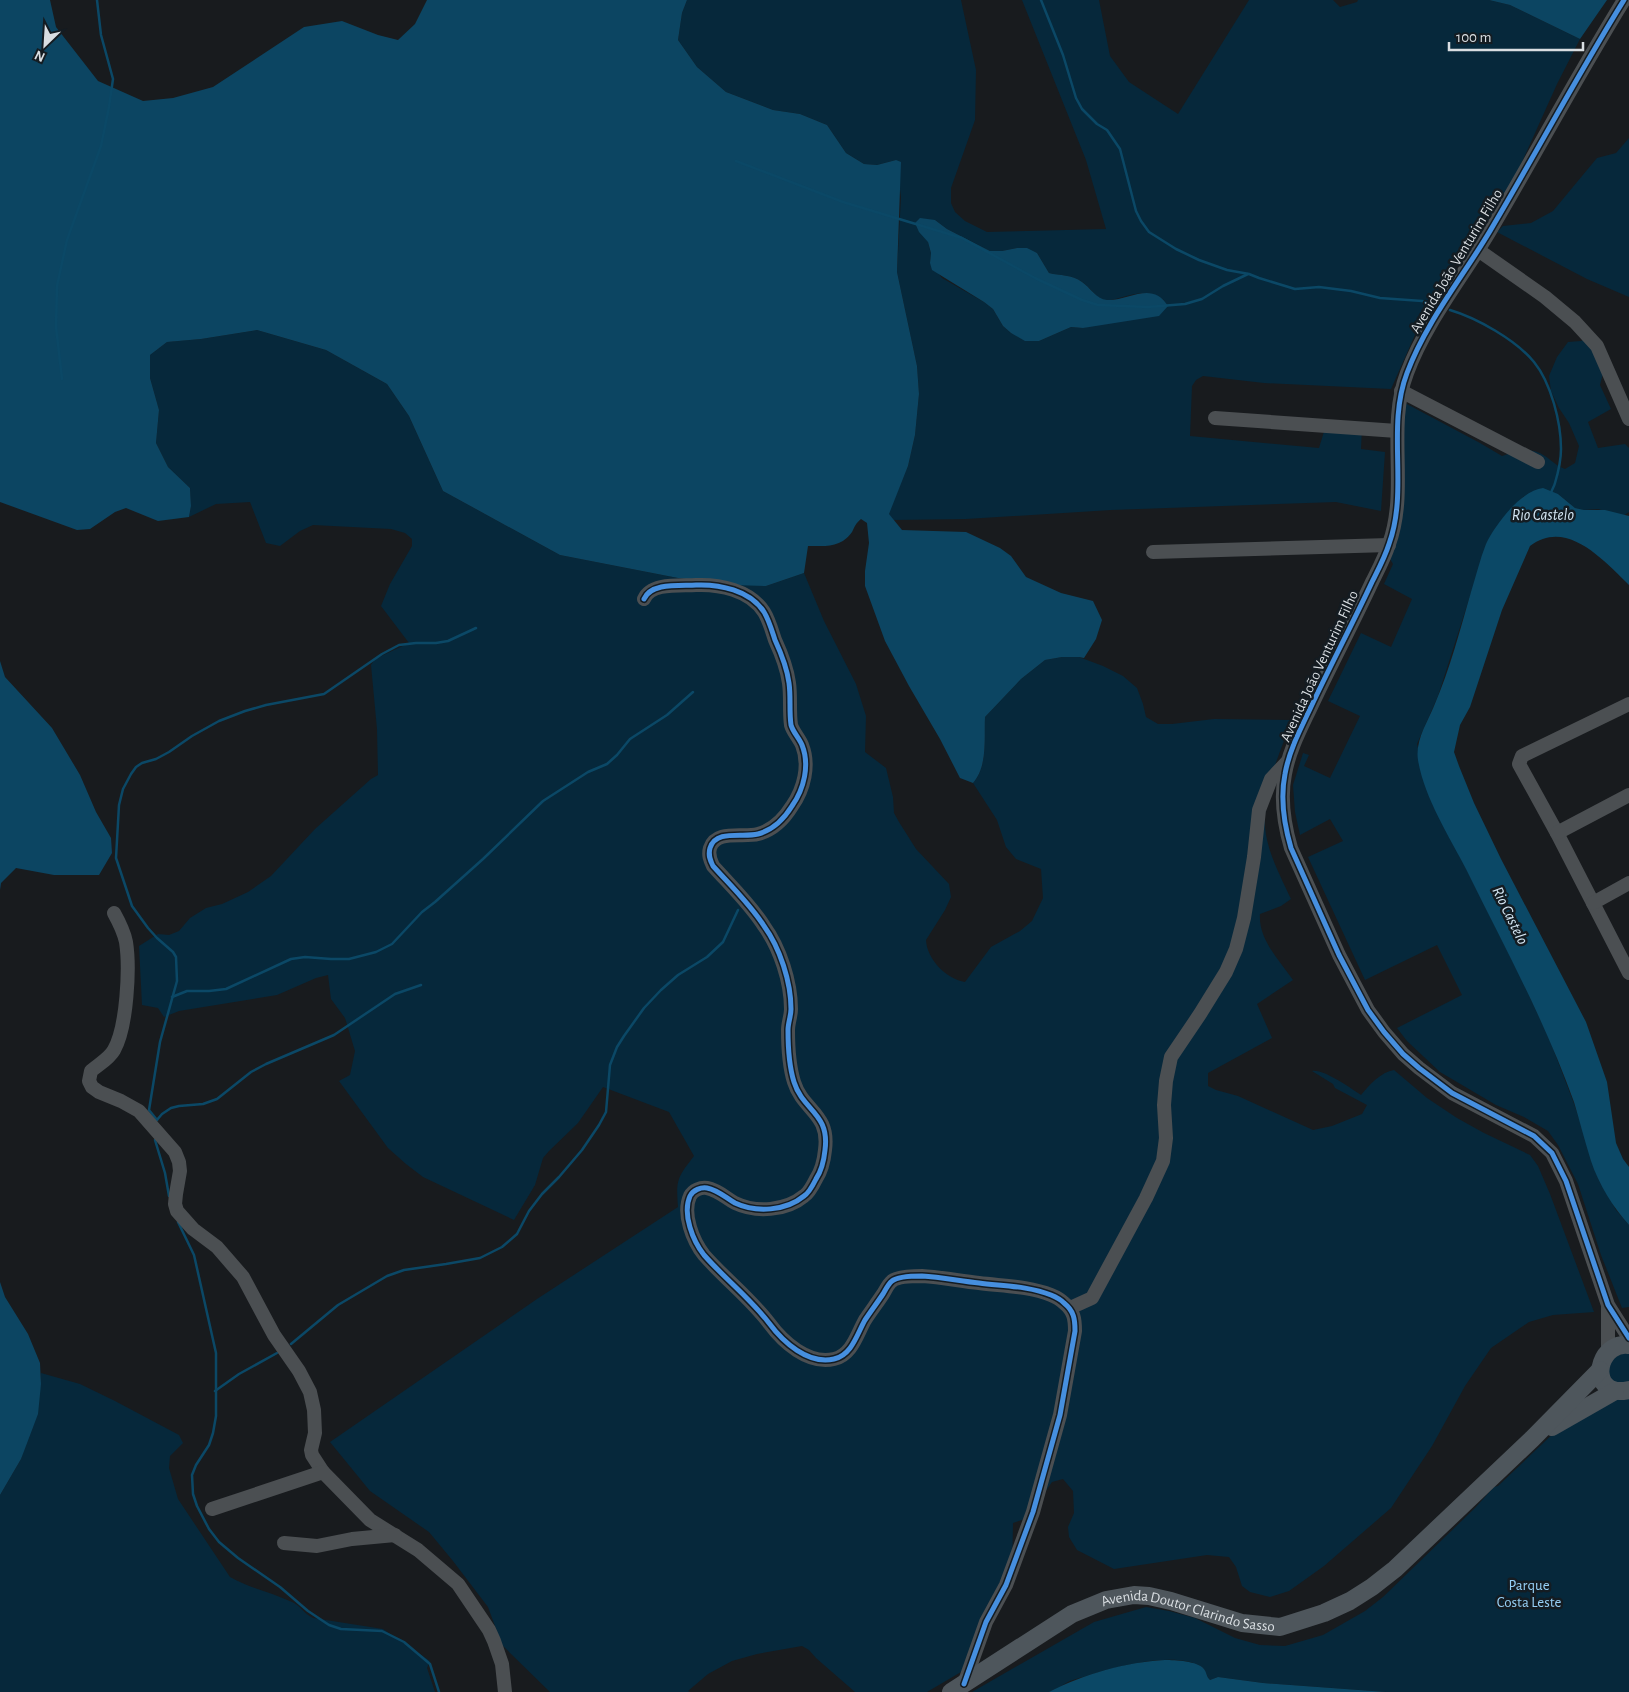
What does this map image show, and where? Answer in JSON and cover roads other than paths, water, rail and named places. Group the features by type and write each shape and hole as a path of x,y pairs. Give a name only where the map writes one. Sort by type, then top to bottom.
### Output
{"main road":[{"path":"1608,1351 1616,1346 1629,1345"},
{"name":"Avenida Doutor Clarindo Sasso","path":"958,1688 1072,1614 1106,1600 1134,1595 1150,1596 1242,1623 1280,1627 1324,1613 1350,1601 1395,1569 1532,1439 1600,1370 1604,1356 1608,1351"},
{"name":"Avenida Doutor Clarindo Sasso","path":"1600,1370 1604,1383 1622,1390"},
{"name":"Avenida Doutor Clarindo Sasso","path":"1532,1439 1622,1390"}],"street":[{"name":"Avenida João Venturim Filho","path":"1624,0 1478,250 1422,341 1407,372 1401,391 1397,431 1397,502 1389,545 1297,737 1288,762 1282,801 1286,833 1291,848 1339,954 1368,1010 1403,1054 1419,1068 1452,1093 1534,1136 1552,1153 1566,1181 1608,1305 1629,1338"},
{"path":"1478,250 1545,297 1576,322 1597,346 1629,419"},
{"path":"1401,391 1538,462"},
{"path":"1214,418 1397,431"},
{"path":"1153,552 1389,545"},
{"path":"644,599 648,593 656,588 706,585 725,587 740,592 763,611 784,662 789,681 792,725 802,744 805,761 802,789 788,813 779,822 771,829 758,834 720,837 711,847 709,856 713,866 764,925 781,961 790,992 791,1011 788,1029 791,1069 798,1093 821,1120 826,1130 824,1162 817,1178 805,1196 789,1204 771,1209 753,1209 736,1203 712,1189 704,1187 696,1190 691,1194 688,1214 690,1228 703,1253 758,1309 778,1336 813,1358 831,1360 842,1356 853,1344 864,1323 892,1281 903,1278 921,1276 1027,1289 1051,1295 1062,1301 1070,1308 1075,1318 1075,1331 1066,1389 1050,1458 1027,1531 1006,1585 986,1622 958,1688"},
{"path":"1629,704 1522,756 1519,764 1558,833 1629,973"},
{"path":"1070,1308 1092,1298 1146,1198 1163,1161 1166,1138 1164,1105 1171,1057 1226,972 1236,949 1246,909 1259,810 1271,779 1288,762"},
{"path":"1558,833 1629,796"},
{"path":"1593,903 1629,883"},
{"path":"114,913 124,934 126,948 125,1014 114,1050 107,1059 91,1071 89,1081 92,1087 139,1111 175,1152 180,1171 175,1199 177,1211 193,1229 217,1247 243,1277 274,1335 302,1376 310,1392 314,1410 315,1433 311,1450 312,1455 323,1472 370,1520 418,1550 458,1584 489,1630 502,1664 505,1692"},
{"name":"Avenida João Venturim Filho","path":"1608,1305 1608,1351"},
{"path":"212,1509 323,1472"},
{"path":"284,1544 316,1546 352,1539 396,1535"}],"water":[{"name":"Rio Castelo","path":"1543,488 1558,494 1575,508 1605,510 1629,516 1629,585 1596,555 1584,546 1571,540 1558,537 1544,539 1530,546 1502,610 1470,707 1460,725 1454,752 1474,803 1501,859 1586,1022 1607,1082 1616,1143 1629,1167 1629,1225 1617,1211 1598,1179 1563,1072 1509,955 1431,802 1418,760 1420,739 1450,664 1486,544 1502,518 1518,502 1526,495"},
{"path":"1165,1660 1197,1664 1204,1669 1210,1680 1218,1677 1263,1683 1386,1692 1049,1692 1091,1674 1120,1666"}],"waterway":[{"path":"62,379 56,327 57,286 67,240 101,146 113,79 101,35 97,0"},
{"path":"1041,0 1063,55 1076,98 1082,109 1097,124 1107,130 1120,149 1136,211 1149,232 1176,249 1199,260 1295,289 1319,287 1351,291 1380,298 1422,301 1434,305"},
{"path":"736,161 843,202 962,238 1035,278 1082,300 1098,305 1148,307 1185,304 1202,299 1248,274"},
{"path":"1450,310 1484,324 1507,338 1526,354 1540,371 1554,403 1561,438 1559,466 1551,493"},
{"path":"157,1120 149,1110 160,1042 177,981 176,957 148,928 132,906 116,858 119,805 123,789 131,774 142,763 156,759 169,752 219,721 266,705 324,694 382,654 399,645 448,641 476,628"},
{"path":"172,997 187,991 226,989 291,959 305,957 349,959 376,952 392,944 422,912 483,859 543,801 588,772 607,764 630,739 667,715 693,692"},
{"path":"291,1344 338,1305 387,1276 404,1270 480,1258 502,1247 517,1234 529,1211 582,1150 599,1125 606,1112 610,1065 617,1047 624,1036 644,1008 661,990 678,975 707,957 723,942 738,910"},
{"path":"156,1121 171,1108 203,1104 217,1099 251,1072 334,1035 395,994 421,985"},
{"path":"155,1140 165,1173 169,1196"},
{"path":"178,1222 194,1255 216,1353 216,1416 213,1433 209,1445 192,1475 193,1494 209,1529 219,1542 238,1558 280,1587 308,1611 329,1625 341,1629 382,1631 404,1642 430,1664 439,1692"},
{"path":"215,1391 239,1374 277,1353"}],"park label":[{"name":"Parque Costa Leste","path":"1529,1594"}]}
